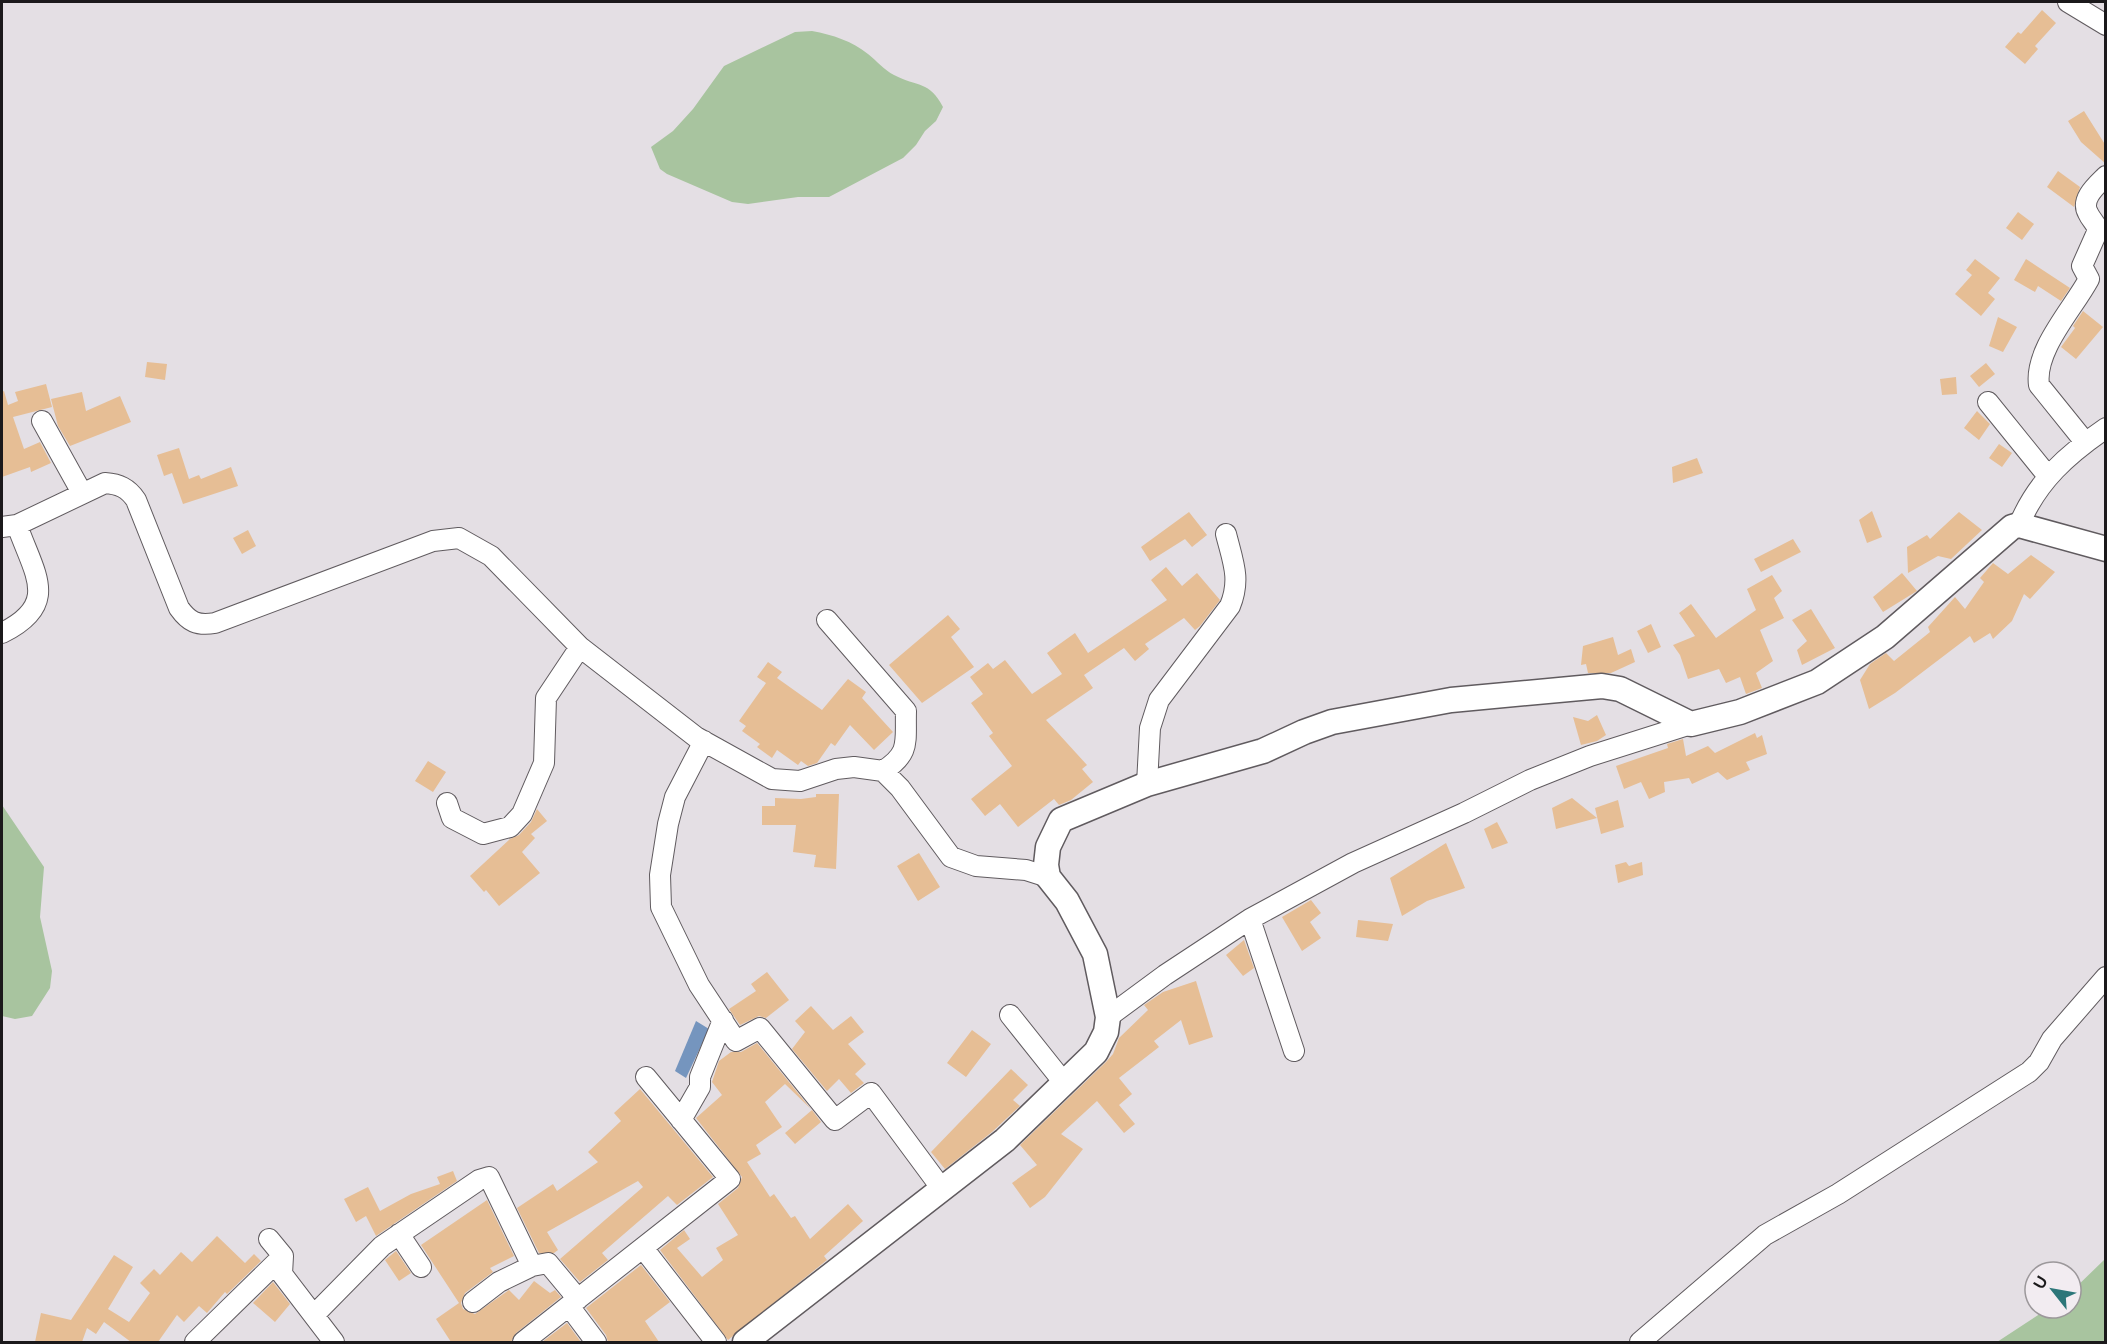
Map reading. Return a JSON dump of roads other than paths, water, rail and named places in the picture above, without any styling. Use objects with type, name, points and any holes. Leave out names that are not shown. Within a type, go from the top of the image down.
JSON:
[{"type":"street","points":[[2068,2],[2106,25]]},
{"type":"street","points":[[2085,442],[2039,386],[2037,375],[2050,343],[2089,279],[2082,266],[2098,230],[2086,212],[2086,207],[2088,196],[2106,176]]},
{"type":"street","points":[[1988,402],[2047,475]]},
{"type":"street","points":[[42,421],[82,493]]},
{"type":"street","points":[[1108,1017],[1166,975],[1250,920],[1353,862],[1464,813],[1530,780],[1590,756],[1691,724],[1740,712],[1817,682],[1885,637],[2004,533],[2019,525],[2028,502],[2047,475],[2085,442],[2106,428]]},
{"type":"street","points":[[2,633],[20,624],[37,606],[39,590],[9,526],[105,483],[117,484],[130,492],[179,608],[187,619],[201,626],[433,541],[459,538],[491,556],[580,647],[704,741],[772,779],[800,782],[836,769],[854,767],[883,771],[900,788],[951,857],[976,866],[1026,870],[1048,877]]},
{"type":"street","points":[[2019,525],[2106,549]]},
{"type":"street","points":[[1147,784],[1150,728],[1160,700],[1230,606],[1234,596],[1238,581],[1226,534]]},
{"type":"street","points":[[827,620],[906,711],[905,749],[899,761],[883,771]]},
{"type":"street","points":[[447,803],[452,818],[483,834],[510,827],[518,820],[544,763],[546,698],[580,647]]},
{"type":"street","points":[[745,1342],[1005,1140],[1096,1052],[1106,1032],[1108,1017],[1095,954],[1067,901],[1048,877],[1046,865],[1048,848],[1060,820],[1147,784],[1263,751],[1305,732],[1332,723],[1451,700],[1602,686],[1620,689],[1691,724]]},
{"type":"street","points":[[704,741],[675,797],[660,875],[661,907],[699,985],[736,1041],[760,1028],[835,1120],[872,1093],[942,1190]]},
{"type":"street","points":[[1250,920],[1294,1052]]},
{"type":"street","points":[[1640,1342],[1765,1235],[1838,1194],[2029,1072],[2039,1062],[2052,1039],[2106,977]]},
{"type":"street","points":[[1010,1015],[1065,1084]]},
{"type":"street","points":[[681,1120],[700,1087],[700,1077],[723,1020]]},
{"type":"street","points":[[523,1342],[730,1179],[646,1077]]},
{"type":"street","points":[[315,1314],[382,1246],[479,1180],[489,1177],[532,1266]]},
{"type":"street","points":[[399,1234],[421,1267]]},
{"type":"street","points":[[269,1239],[283,1256],[282,1274],[315,1314],[334,1342]]},
{"type":"street","points":[[643,1248],[716,1342]]},
{"type":"street","points":[[195,1342],[283,1256]]},
{"type":"street","points":[[473,1302],[499,1282],[532,1266],[548,1263],[574,1302],[596,1342]]},
{"type":"water","points":[[696,1021],[709,1029],[686,1078],[675,1071]]}]
